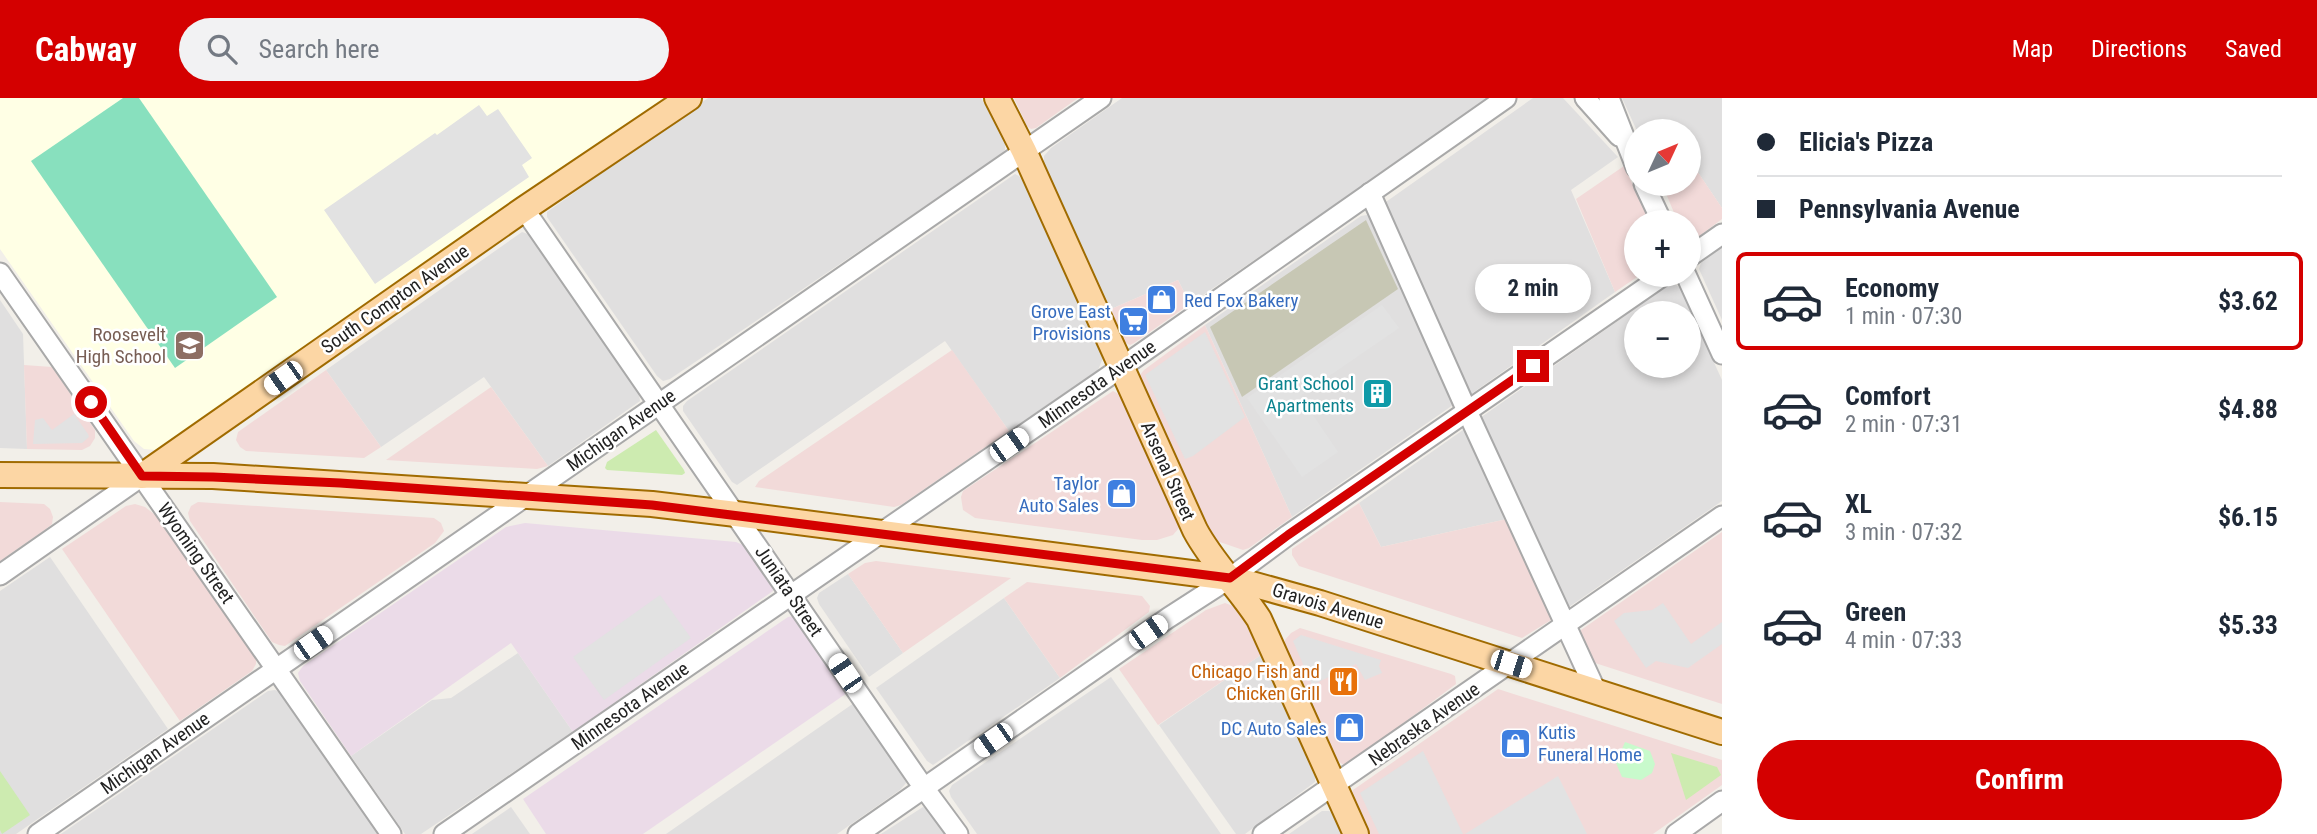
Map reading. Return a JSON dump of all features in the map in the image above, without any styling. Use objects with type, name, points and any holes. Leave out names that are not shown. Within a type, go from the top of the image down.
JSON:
[{"type":"main road","name":"South Compton Avenue","points":[[142,476],[524,209],[689,98]]},
{"type":"main road","name":"Arsenal Street","points":[[997,98],[1024,151],[1195,530],[1202,544],[1230,578],[1263,628],[1356,834]]},
{"type":"main road","name":"Gravois Avenue","points":[[0,475],[226,477],[652,505],[1230,578],[1307,599],[1722,732]]},
{"type":"street","name":"Michigan Avenue","points":[[38,834],[1101,98]]},
{"type":"street","name":"Minnesota Avenue","points":[[444,834],[1122,367],[1506,98]]},
{"type":"street","points":[[1585,98],[1624,143]]},
{"type":"street","points":[[1609,98],[1624,139]]},
{"type":"street","points":[[1370,193],[1596,691]]},
{"type":"street","name":"Juniata Street","points":[[524,209],[958,834]]},
{"type":"street","points":[[1701,249],[1722,234]]},
{"type":"street","name":"Wyoming Street","points":[[0,273],[391,834]]},
{"type":"street","points":[[858,834],[1647,287]]},
{"type":"street","points":[[1691,287],[1722,354]]},
{"type":"street","name":"South Compton Avenue","points":[[0,575],[142,476]]},
{"type":"street","name":"Nebraska Avenue","points":[[1264,834],[1722,516]]},
{"type":"street","points":[[1676,834],[1722,801]]},
{"type":"shaded area","name":"Roosevelt High School","points":[[0,98],[666,98],[166,446],[156,450],[144,449],[134,441],[0,249]]},
{"type":"shaded area","points":[[708,98],[981,98],[1005,142],[1005,150],[670,379],[663,381],[547,217],[547,212]]},
{"type":"shaded area","points":[[1014,98],[1078,98],[1031,129]]},
{"type":"shaded area","points":[[1122,98],[1491,98],[1190,304],[1178,280],[1111,309],[1044,164],[1044,156],[1051,148]]},
{"type":"shaded area","points":[[1533,98],[1563,98],[1618,157],[1571,190],[1615,292],[1467,397],[1383,204]]},
{"type":"shaded area","points":[[1622,98],[1722,98],[1722,208],[1701,177],[1701,119],[1632,119]]},
{"type":"shaded area","points":[[479,105],[487,116],[498,109],[532,158],[522,165],[529,177],[375,284],[324,210]]},
{"type":"shaded area","points":[[1624,166],[1624,196],[1638,196],[1644,210],[1624,210],[1624,286],[1615,292],[1576,199]]},
{"type":"shaded area","points":[[1015,174],[1024,182],[1103,358],[1098,370],[1009,431],[945,341],[737,485],[732,482],[683,411],[687,401]]},
{"type":"shaded area","points":[[1701,177],[1722,208],[1722,219],[1701,235],[1701,210],[1673,210],[1667,196],[1701,196]]},
{"type":"shaded area","points":[[1367,215],[1373,219],[1454,398],[1453,405],[1292,517],[1205,325],[1361,216]]},
{"type":"shaded area","points":[[1366,220],[1398,289],[1242,397],[1210,327]]},
{"type":"shaded area","points":[[522,232],[528,234],[639,394],[640,401],[548,466],[484,377],[381,447],[326,370]]},
{"type":"shaded area","points":[[1722,247],[1722,320],[1701,273],[1701,263]]},
{"type":"shaded area","points":[[1178,280],[1190,304],[1134,343],[1130,345],[1124,342],[1111,309]]},
{"type":"shaded area","points":[[1666,287],[1679,287],[1686,301],[1646,301]]},
{"type":"shaded area","points":[[0,300],[23,334],[27,449],[0,448]]},
{"type":"shaded area","points":[[1382,305],[1399,328],[1300,396],[1338,452],[1302,477],[1247,398]]},
{"type":"shaded area","points":[[1624,317],[1624,378],[1701,378],[1701,334],[1722,380],[1722,501],[1569,607],[1565,607],[1480,418]]},
{"type":"shaded area","points":[[1205,325],[1292,517],[1243,550],[1217,541],[1212,535],[1139,376]]},
{"type":"shaded area","points":[[1205,332],[1245,417],[1193,456],[1185,459],[1145,375]]},
{"type":"shaded area","points":[[952,350],[1009,431],[901,505],[894,507],[755,487],[759,481]]},
{"type":"shaded area","points":[[24,365],[52,367],[95,430],[95,438],[90,446],[82,450],[27,449]]},
{"type":"shaded area","points":[[326,370],[381,447],[364,458],[246,451],[240,447],[236,440],[238,432]]},
{"type":"shaded area","points":[[491,387],[548,466],[537,469],[386,460]]},
{"type":"shaded area","points":[[1113,391],[1120,395],[1178,519],[1179,528],[1173,535],[1157,540],[1142,540],[975,518],[963,510],[963,491]]},
{"type":"shaded area","points":[[74,414],[89,437],[82,443],[33,444],[35,420],[43,418],[52,430]]},
{"type":"shaded area","points":[[1463,430],[1468,431],[1507,519],[1381,547],[1359,503]]},
{"type":"shaded area","points":[[0,502],[44,504],[53,517],[52,524],[46,529],[0,561]]},
{"type":"shaded area","points":[[198,502],[434,518],[441,523],[444,531],[435,543],[285,646],[272,642],[190,521],[188,513],[191,506]]},
{"type":"shaded area","points":[[1359,503],[1381,547],[1507,519],[1553,615],[1551,620],[1522,638],[1299,566],[1292,555],[1292,549]]},
{"type":"shaded area","points":[[135,504],[145,507],[163,521],[256,659],[252,671],[180,721],[62,549],[126,506]]},
{"type":"shaded area","points":[[525,523],[736,542],[750,553],[772,585],[773,591],[573,732],[511,643],[351,756],[300,681],[298,673],[303,666],[506,527]]},
{"type":"shaded area","points":[[1722,532],[1722,704],[1592,662],[1578,633],[1581,630]]},
{"type":"shaded area","points":[[50,557],[168,729],[16,834],[0,834],[0,591]]},
{"type":"shaded area","points":[[876,561],[1011,578],[903,653],[848,574],[865,563]]},
{"type":"shaded area","points":[[848,574],[903,653],[869,677],[817,598],[819,593]]},
{"type":"shaded area","points":[[1027,582],[1142,596],[1150,606],[1149,612],[1060,678],[1004,598]]},
{"type":"shaded area","points":[[660,595],[691,638],[604,700],[573,657]]},
{"type":"shaded area","points":[[1004,598],[1060,678],[933,765],[927,761],[876,688]]},
{"type":"shaded area","points":[[1225,603],[1241,613],[1261,655],[1158,725],[1119,669],[1206,610]]},
{"type":"shaded area","points":[[1663,603],[1691,644],[1722,622],[1722,644],[1688,668],[1656,661],[1646,668],[1614,621],[1624,613],[1652,610]]},
{"type":"shaded area","points":[[794,616],[847,693],[643,834],[546,834],[523,799],[788,617]]},
{"type":"shaded area","points":[[1300,628],[1451,674],[1455,676],[1456,684],[1347,765],[1342,764],[1337,760],[1284,646],[1291,633]]},
{"type":"shaded area","points":[[1301,635],[1381,660],[1379,666],[1382,673],[1365,680],[1356,664],[1312,685],[1293,641]]},
{"type":"shaded area","points":[[518,653],[573,732],[421,834],[405,834],[351,756],[432,700],[451,698]]},
{"type":"shaded area","points":[[1261,655],[1315,782],[1245,834],[1236,834],[1159,725]]},
{"type":"shaded area","points":[[1111,677],[1221,834],[977,834],[951,797],[949,791],[952,785]]},
{"type":"shaded area","points":[[1498,689],[1722,760],[1722,785],[1653,834],[1370,834],[1353,790]]},
{"type":"shaded area","points":[[268,691],[280,692],[378,834],[61,834]]},
{"type":"shaded area","points":[[854,703],[906,776],[906,783],[837,834],[666,834]]},
{"type":"shaded area","points":[[1423,751],[1463,834],[1379,834],[1360,793]]},
{"type":"shaded area","points":[[1558,776],[1587,834],[1465,834]]},
{"type":"shaded area","points":[[511,807],[530,834],[472,834]]},
{"type":"shaded area","points":[[923,807],[929,810],[946,834],[881,834]]},
{"type":"shaded area","points":[[1322,811],[1329,811],[1336,816],[1343,834],[1289,834]]},
{"type":"green space","points":[[123,98],[139,98],[277,297],[175,368],[31,161]]},
{"type":"green space","points":[[656,430],[685,473],[682,475],[605,468],[607,462]]},
{"type":"green space","points":[[1625,742],[1650,751],[1655,764],[1652,773],[1641,780],[1622,777],[1616,763]]},
{"type":"green space","points":[[1671,753],[1717,767],[1721,775],[1686,800]]},
{"type":"green space","points":[[0,771],[30,815],[2,834],[0,830]]},
{"type":"place","name":"Red Fox Bakery","points":[[1161,300]]},
{"type":"place","name":"Grove East Provisions","points":[[1134,322]]},
{"type":"place","name":"Roosevelt High School","points":[[189,345]]},
{"type":"place","name":"Grant School Apartments","points":[[1377,394]]},
{"type":"place","name":"Taylor Auto Sales","points":[[1122,494]]},
{"type":"place","name":"Chicago Fish and Chicken Grill","points":[[1343,682]]},
{"type":"place","name":"DC Auto Sales","points":[[1350,728]]},
{"type":"place","name":"Kutis Funeral Home","points":[[1515,743]]},
{"type":"route","points":[[91,402],[142,476],[340,483],[652,505],[1230,578],[1533,366]]}]
